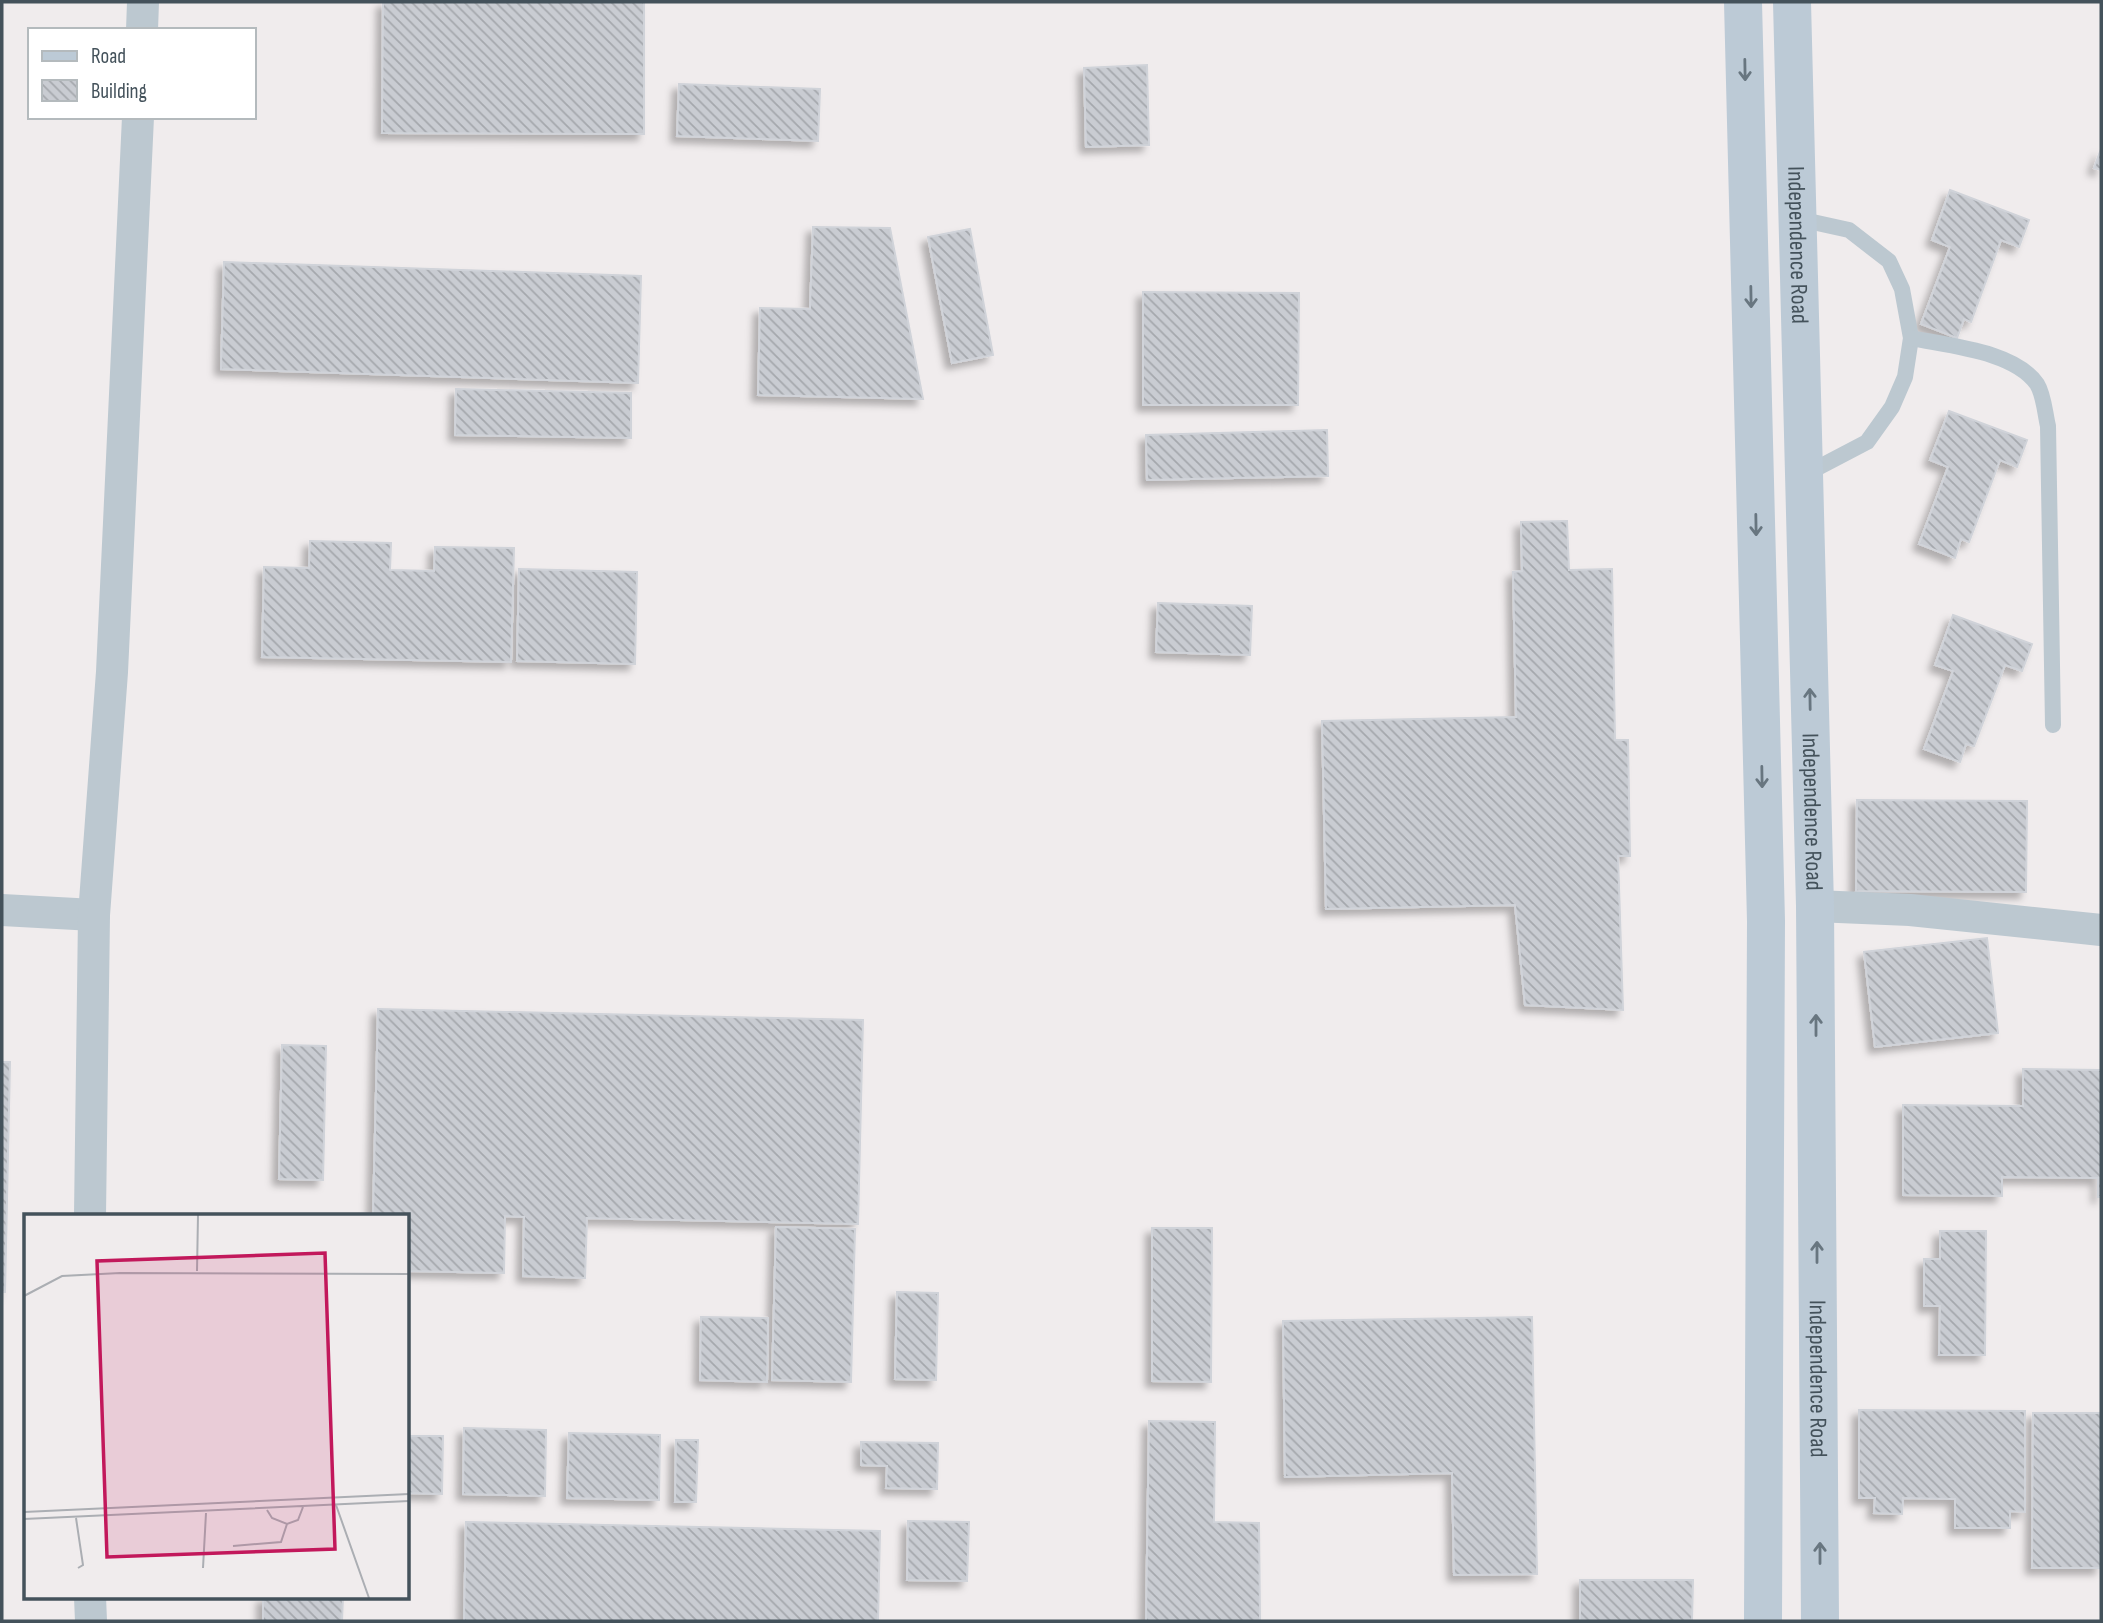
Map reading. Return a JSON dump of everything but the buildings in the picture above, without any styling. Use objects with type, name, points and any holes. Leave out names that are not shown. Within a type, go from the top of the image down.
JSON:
[{"type":"main road","name":"Independence Road","points":[[1743,2],[1766,921],[1763,1621]]},
{"type":"main road","name":"Independence Road","points":[[1792,2],[1815,906],[1820,1621]]},
{"type":"street","points":[[142,28],[143,2]]},
{"type":"street","points":[[90,1214],[94,915],[112,672],[138,119]]},
{"type":"street","points":[[1815,906],[1910,910],[2101,930]]},
{"type":"street","points":[[2,910],[94,915]]},
{"type":"street","points":[[90,1598],[91,1621]]},
{"type":"lane","points":[[1796,219],[1849,230],[1889,261],[1902,289],[1911,338],[1905,377],[1892,407],[1867,442],[1804,475]]},
{"type":"lane","points":[[1911,338],[1993,356],[2021,367],[2038,386],[2048,426],[2053,725]]}]
